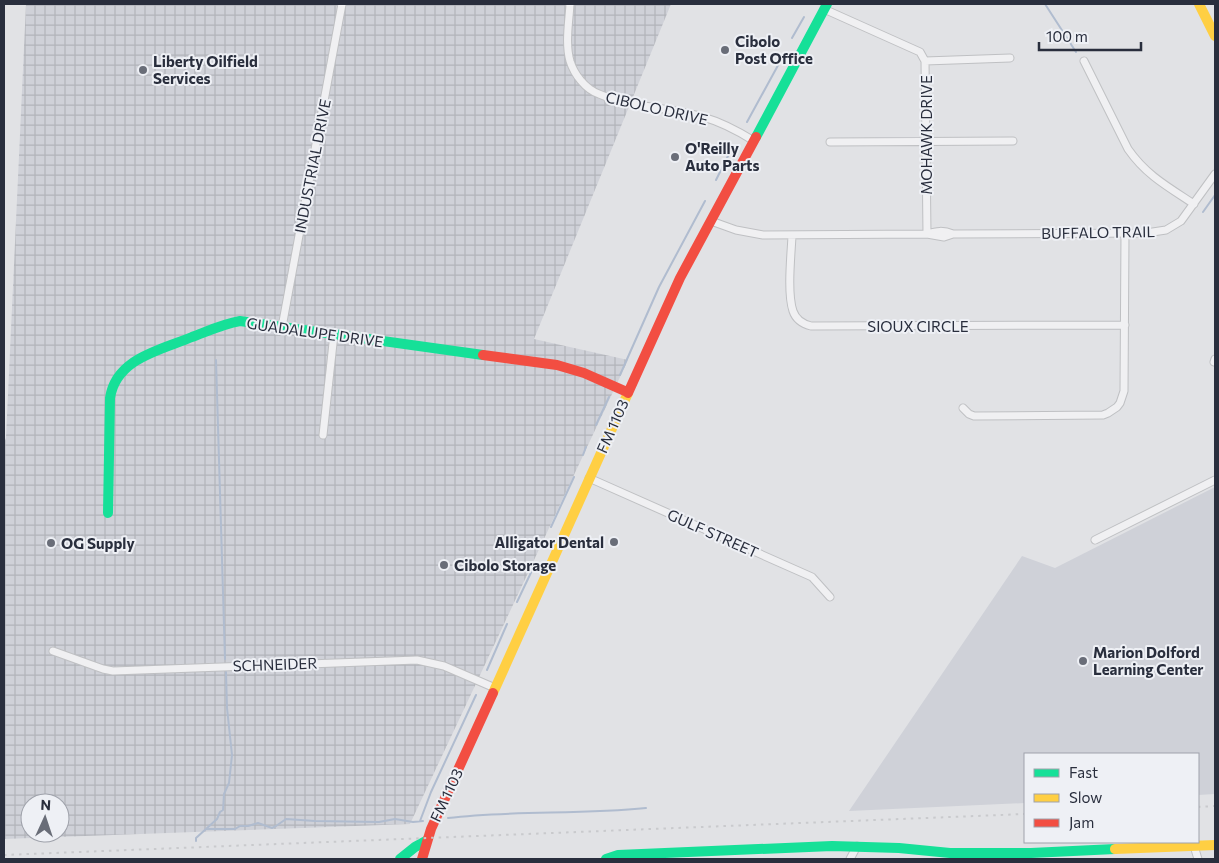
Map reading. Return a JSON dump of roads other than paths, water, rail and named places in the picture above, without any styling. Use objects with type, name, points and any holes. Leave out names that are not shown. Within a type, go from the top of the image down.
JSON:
[{"type":"street","name":"INDUSTRIAL DRIVE","points":[[282,327],[342,4]]},
{"type":"street","name":"CIBOLO DRIVE","points":[[570,4],[568,47],[570,61],[576,75],[586,86],[597,94],[619,100],[703,117],[730,128],[754,141]]},
{"type":"street","points":[[1199,4],[1215,36]]},
{"type":"street","name":"FM 1103","points":[[422,859],[426,841],[680,278],[826,6]]},
{"type":"street","name":"MOHAWK DRIVE","points":[[826,6],[920,52],[926,61],[927,234]]},
{"type":"street","points":[[926,61],[1010,58]]},
{"type":"street","points":[[1084,61],[1128,149],[1137,162],[1152,177],[1194,204]]},
{"type":"street","points":[[830,142],[1013,141]]},
{"type":"street","name":"BUFFALO TRAIL","points":[[711,221],[752,234],[792,236],[927,234],[944,237],[953,234],[1124,234],[1154,232],[1172,228],[1182,221],[1215,174]]},
{"type":"street","points":[[963,408],[974,416],[1103,414],[1108,413],[1120,403],[1124,391],[1124,234]]},
{"type":"street","name":"SIOUX CIRCLE","points":[[792,236],[791,296],[794,312],[798,319],[811,326],[1125,325]]},
{"type":"street","name":"GUADALUPE DRIVE","points":[[108,513],[110,398],[113,383],[122,372],[161,348],[214,327],[240,321],[557,365],[584,372],[627,392]]},
{"type":"street","points":[[323,434],[334,334]]},
{"type":"street","name":"GULF STREET","points":[[589,478],[812,577],[830,597]]},
{"type":"street","points":[[1095,540],[1215,480]]},
{"type":"street","name":"SCHNEIDER","points":[[53,651],[113,671],[417,660],[444,666],[495,688]]},
{"type":"street","points":[[400,859],[426,841]]},
{"type":"street","points":[[606,859],[618,855],[857,846],[938,855],[1031,854],[1064,856],[1215,845]]},
{"type":"street","points":[[850,859],[857,846]]},
{"type":"street","points":[[1194,846],[1198,859]]},
{"type":"waterway","points":[[1045,4],[1076,52]]},
{"type":"waterway","points":[[792,38],[804,17]]},
{"type":"waterway","points":[[747,122],[782,58]]},
{"type":"waterway","points":[[716,180],[733,146]]},
{"type":"waterway","points":[[1203,212],[1215,195]]},
{"type":"waterway","points":[[620,375],[659,287],[705,201]]},
{"type":"waterway","points":[[216,360],[225,659]]},
{"type":"waterway","points":[[596,425],[609,397]]},
{"type":"waterway","points":[[583,455],[586,447]]},
{"type":"waterway","points":[[551,527],[574,477]]},
{"type":"waterway","points":[[517,602],[536,562]]},
{"type":"waterway","points":[[487,670],[507,624]]},
{"type":"waterway","points":[[196,841],[196,838],[217,819],[223,810],[224,794],[229,783],[232,755],[227,708],[226,672]]},
{"type":"waterway","points":[[420,821],[431,792],[476,695]]},
{"type":"waterway","points":[[448,818],[497,814],[646,808]]},
{"type":"waterway","points":[[207,829],[235,829],[240,826],[258,823],[272,828],[286,819],[379,822],[395,819],[413,822],[423,821]]},
{"type":"railway","points":[[1199,807],[1215,806]]},
{"type":"railway","points":[[4,855],[1024,814]]},
{"type":"place","name":"Cibolo Post Office","points":[[725,50]]},
{"type":"place","name":"Liberty Oilfield Services","points":[[143,70]]},
{"type":"place","name":"O'Reilly Auto Parts","points":[[675,157]]},
{"type":"place","name":"Alligator Dental","points":[[614,542]]},
{"type":"place","name":"OG Supply","points":[[51,543]]},
{"type":"place","name":"Cibolo Storage","points":[[444,565]]},
{"type":"place","name":"Marion Dolford Learning Center","points":[[1083,661]]}]
